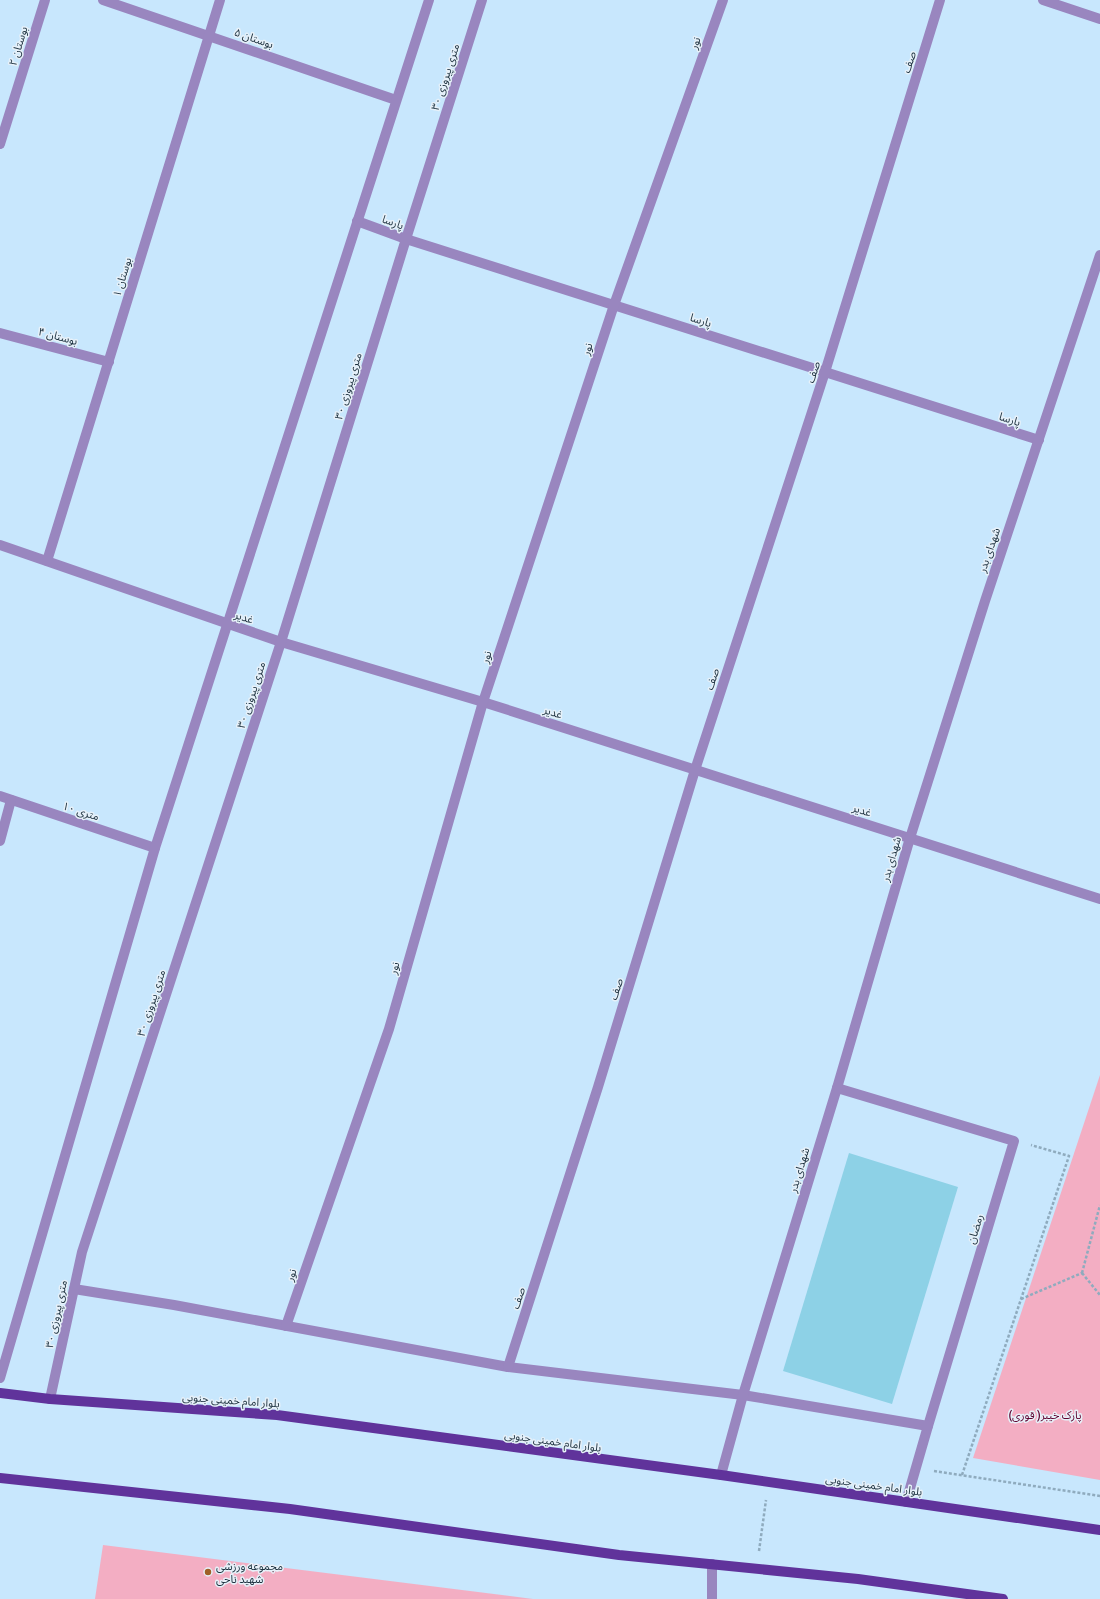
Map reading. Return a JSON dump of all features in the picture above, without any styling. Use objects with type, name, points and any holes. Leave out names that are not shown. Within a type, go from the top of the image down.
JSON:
[{"type":"main road","name":"بلوار امام خمینی جنوبی","points":[[0,1393],[50,1399],[277,1415],[721,1475],[1100,1530]]},
{"type":"main road","points":[[0,1478],[290,1509],[619,1555],[858,1579],[1004,1599]]},
{"type":"street","name":"بوستان ۲","points":[[0,144],[45,0]]},
{"type":"street","name":"بوستان ۵","points":[[103,0],[396,100]]},
{"type":"street","name":"بوستان ۱","points":[[47,561],[220,0]]},
{"type":"street","points":[[0,1378],[155,848],[429,0]]},
{"type":"street","name":"۳۰ متری پیروزی","points":[[50,1399],[82,1252],[281,642],[482,0]]},
{"type":"street","name":"نور","points":[[286,1326],[388,1029],[484,702],[614,305],[723,0]]},
{"type":"street","name":"صف","points":[[508,1367],[598,1087],[695,770],[825,372],[940,0]]},
{"type":"street","points":[[1043,0],[1100,19]]},
{"type":"street","name":"پارسا","points":[[357,221],[406,239],[1039,440]]},
{"type":"street","name":"شهدای بدر","points":[[721,1475],[743,1395],[837,1088],[910,838],[982,608],[1100,254]]},
{"type":"street","name":"بوستان ۴","points":[[0,333],[109,362]]},
{"type":"street","name":"غدیر","points":[[0,545],[281,642],[484,702],[1100,899]]},
{"type":"street","name":"۱۰ متری","points":[[0,796],[155,848]]},
{"type":"street","points":[[0,841],[11,800]]},
{"type":"street","points":[[837,1088],[1014,1141]]},
{"type":"street","name":"رمضان","points":[[906,1502],[1014,1141]]},
{"type":"street","points":[[74,1289],[508,1367],[743,1395],[928,1426]]},
{"type":"street","points":[[712,1564],[712,1599]]},
{"type":"path","points":[[962,1475],[1069,1156],[1014,1141]]},
{"type":"path","points":[[1082,1273],[1100,1205]]},
{"type":"path","points":[[1021,1299],[1082,1273]]},
{"type":"path","points":[[1082,1273],[1100,1294]]},
{"type":"path","points":[[931,1470],[1100,1496]]},
{"type":"path","points":[[756,1569],[768,1482]]},
{"type":"green space","name":"پارک خیبر( قوری)","points":[[1100,1075],[1100,1480],[973,1458]]},
{"type":"green space","name":"مجموعه ورزشی شهید ناحی","points":[[103,1545],[533,1599],[95,1599]]},
{"type":"building","points":[[849,1153],[958,1187],[892,1404],[783,1371]]},
{"type":"place","name":"مجموعه ورزشی شهید ناحی","points":[[208,1572]]}]
